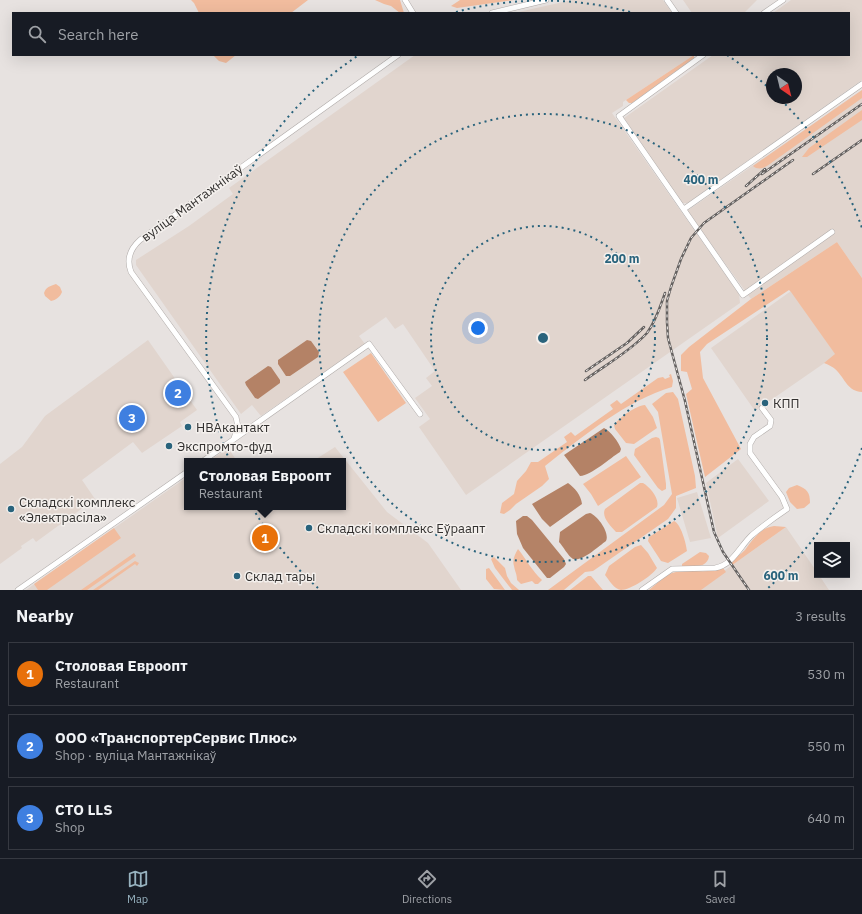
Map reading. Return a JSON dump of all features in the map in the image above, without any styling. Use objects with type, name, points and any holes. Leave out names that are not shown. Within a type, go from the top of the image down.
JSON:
[{"type":"street","points":[[405,0],[412,12]]},
{"type":"street","points":[[496,12],[546,0]]},
{"type":"street","points":[[667,0],[675,12]]},
{"type":"street","points":[[765,12],[782,0]]},
{"type":"street","name":"вуліца Мантажнікаў","points":[[237,420],[131,272],[129,262],[132,249],[140,240],[397,56]]},
{"type":"street","points":[[702,56],[619,116],[743,295],[832,232]]},
{"type":"street","points":[[684,209],[862,84]]},
{"type":"street","points":[[207,458],[250,426],[368,344],[420,414]]},
{"type":"street","points":[[642,590],[672,569],[715,568],[729,562],[752,535],[787,509],[782,497],[750,453],[750,444],[754,437],[770,426],[771,420],[762,408]]},
{"type":"street","points":[[237,420],[244,425],[250,426]]},
{"type":"street","points":[[234,438],[238,429],[237,420]]},
{"type":"street","points":[[18,590],[184,474]]},
{"type":"shaded area","points":[[191,0],[308,0],[292,12],[198,12]]},
{"type":"shaded area","points":[[375,0],[400,0],[404,12],[399,12],[391,6]]},
{"type":"shaded area","points":[[460,0],[514,0],[457,8],[451,6]]},
{"type":"shaded area","points":[[572,0],[663,0],[671,12],[518,12]]},
{"type":"shaded area","points":[[683,0],[757,0],[745,12],[691,12]]},
{"type":"shaded area","points":[[791,0],[862,0],[862,80],[688,203],[682,203],[624,118],[712,56],[850,56],[850,12],[774,12]]},
{"type":"shaded area","points":[[214,56],[235,56],[226,63],[219,61]]},
{"type":"shaded area","points":[[414,56],[692,56],[623,102],[623,106],[612,113],[739,294],[740,303],[466,495],[419,427],[430,419],[415,398],[432,386],[426,378],[435,371],[403,324],[395,329],[386,317],[359,336],[365,344],[261,416],[252,405],[241,414],[136,265],[136,260],[189,226],[233,194],[229,188]]},
{"type":"shaded area","points":[[694,56],[694,58],[632,103],[629,103],[626,100]]},
{"type":"shaded area","points":[[862,90],[862,278],[837,242],[751,299],[687,211]]},
{"type":"shaded area","points":[[862,90],[862,98],[769,165],[764,168],[756,168],[753,166]]},
{"type":"shaded area","points":[[862,110],[862,120],[807,157],[802,157],[809,148]]},
{"type":"shaded area","points":[[837,242],[862,278],[862,392],[850,388],[836,370],[824,363],[835,354],[789,290],[707,344],[700,352],[703,378],[741,449],[705,477],[686,394],[692,389],[687,372],[681,371],[681,355],[689,347],[751,299]]},
{"type":"shaded area","points":[[56,284],[60,287],[62,292],[58,298],[51,301],[45,296],[44,293],[47,288]]},
{"type":"shaded area","points":[[791,291],[836,355],[755,411],[711,348]]},
{"type":"shaded area","points":[[148,340],[197,410],[180,422],[182,426],[142,453],[133,442],[82,480],[95,499],[36,542],[33,538],[21,546],[22,548],[0,564],[0,464],[22,447],[45,416]]},
{"type":"shaded area","points":[[307,340],[311,341],[319,352],[318,357],[290,376],[286,376],[278,364],[278,360]]},
{"type":"shaded area","points":[[371,353],[406,403],[378,422],[343,372]]},
{"type":"shaded area","points":[[268,366],[271,367],[280,380],[280,383],[258,399],[255,398],[245,382]]},
{"type":"shaded area","points":[[671,374],[673,381],[672,387],[638,401],[606,420],[545,466],[549,479],[542,486],[504,514],[500,513],[502,503],[514,494],[517,481],[526,471],[531,462],[538,462],[567,442],[564,437],[571,432],[575,436],[613,409],[610,405],[617,400],[621,404],[658,378],[663,377],[665,379],[670,377],[669,375]]},
{"type":"shaded area","points":[[673,392],[678,399],[695,476],[696,488],[676,496],[676,508],[668,519],[593,571],[585,572],[564,590],[548,590],[664,505],[672,494],[658,412],[652,404],[666,393]]},
{"type":"shaded area","points":[[645,405],[653,417],[657,428],[634,444],[626,443],[615,429],[614,425],[628,412]]},
{"type":"shaded area","points":[[604,428],[620,446],[620,452],[590,473],[580,476],[564,455]]},
{"type":"shaded area","points":[[656,437],[660,440],[666,484],[666,489],[662,491],[658,488],[634,455],[635,449]]},
{"type":"shaded area","points":[[335,447],[344,458],[318,458]]},
{"type":"shaded area","points":[[228,448],[235,458],[213,458]]},
{"type":"shaded area","points":[[626,456],[641,477],[598,506],[583,484]]},
{"type":"shaded area","points":[[738,459],[769,501],[718,538],[706,483]]},
{"type":"shaded area","points":[[346,461],[387,512],[428,543],[461,590],[26,590],[184,479],[184,510],[346,510]]},
{"type":"shaded area","points":[[568,483],[577,492],[582,504],[550,527],[542,519],[532,504]]},
{"type":"shaded area","points":[[640,483],[646,485],[654,494],[658,504],[657,507],[622,532],[616,532],[605,518],[605,509]]},
{"type":"shaded area","points":[[797,485],[806,490],[809,494],[810,503],[804,508],[797,509],[790,502],[786,492],[789,488]]},
{"type":"shaded area","points":[[697,492],[711,538],[690,542],[677,498]]},
{"type":"shaded area","points":[[590,513],[605,529],[607,538],[606,541],[586,556],[573,559],[559,542],[560,532],[586,514]]},
{"type":"shaded area","points":[[523,516],[527,516],[532,520],[564,559],[566,564],[564,567],[550,578],[547,578],[523,548],[517,534],[516,521]]},
{"type":"shaded area","points":[[674,521],[681,530],[687,551],[668,563],[661,561],[648,541],[649,537]]},
{"type":"shaded area","points":[[774,526],[786,527],[731,566],[730,563],[745,550],[757,535],[765,529]]},
{"type":"shaded area","points":[[786,527],[814,568],[814,578],[821,578],[829,590],[697,590]]},
{"type":"shaded area","points":[[114,528],[121,538],[47,590],[38,590],[34,584]]},
{"type":"shaded area","points":[[641,545],[657,568],[651,575],[635,585],[621,590],[616,588],[605,575],[609,566],[635,547]]},
{"type":"shaded area","points":[[518,549],[542,580],[538,584],[535,584],[532,581],[521,584],[517,580],[513,562]]},
{"type":"shaded area","points":[[700,552],[706,553],[709,556],[706,563],[694,567],[682,566],[682,564]]},
{"type":"shaded area","points":[[134,553],[136,556],[87,590],[81,590]]},
{"type":"shaded area","points":[[494,557],[505,568],[511,583],[519,590],[512,590],[495,568],[491,559]]},
{"type":"shaded area","points":[[135,561],[139,563],[137,566],[135,564],[98,590],[93,590]]},
{"type":"shaded area","points":[[489,568],[505,590],[494,589],[486,579],[486,569]]},
{"type":"shaded area","points":[[723,568],[726,572],[701,590],[649,590],[672,573],[682,571],[712,571]]},
{"type":"shaded area","points":[[588,576],[591,576],[603,590],[570,590]]},
{"type":"railway","points":[[762,174],[862,104]]},
{"type":"railway","points":[[813,174],[862,140]]},
{"type":"railway","points":[[749,590],[723,552],[714,532],[685,401],[668,338],[667,301],[681,259],[691,238],[704,223],[793,160]]},
{"type":"railway","points":[[746,186],[765,169]]},
{"type":"railway","points":[[585,380],[626,352],[647,333],[655,319],[665,293]]},
{"type":"railway","points":[[586,371],[627,343],[644,327]]},
{"type":"place","name":"ООО «ТранспортерСервис Плюс»","points":[[178,393]]},
{"type":"place","name":"КПП","points":[[765,403]]},
{"type":"place","name":"СТО LLS","points":[[132,418]]},
{"type":"place","name":"НВАкантакт","points":[[188,427]]},
{"type":"place","name":"Экспромто-фуд","points":[[169,446]]},
{"type":"place","name":"Складскі комплекс «Электрасіла»","points":[[11,509]]},
{"type":"place","name":"Складскі комплекс Еўраапт","points":[[309,528]]},
{"type":"place","name":"Столовая Евроопт","points":[[265,538]]},
{"type":"place","name":"Склад тары","points":[[237,576]]}]
